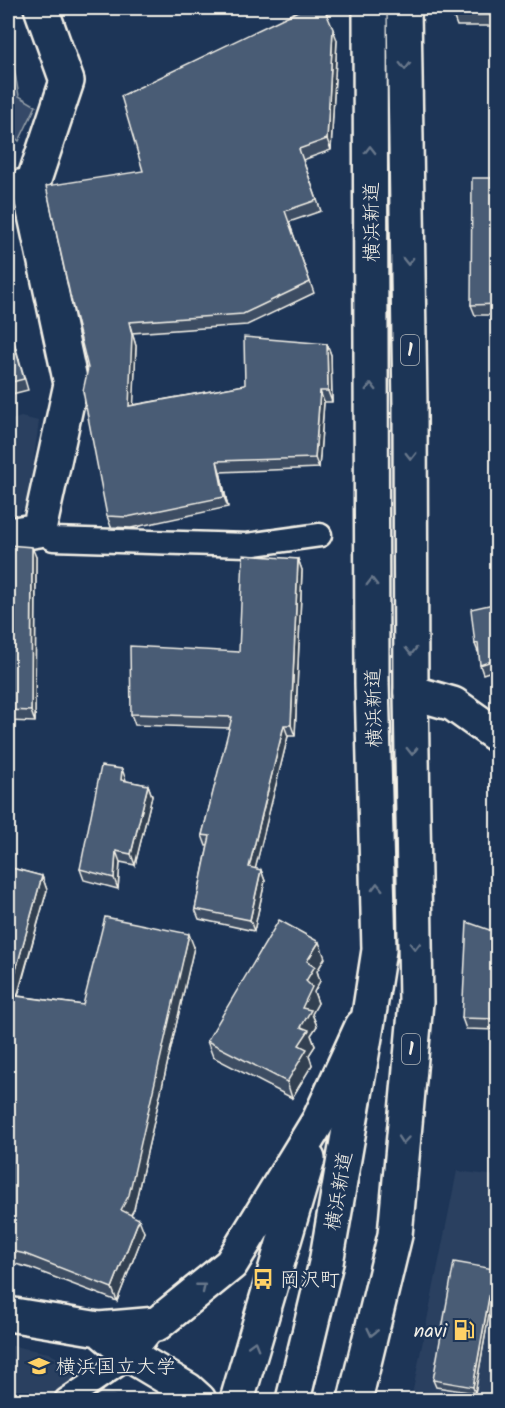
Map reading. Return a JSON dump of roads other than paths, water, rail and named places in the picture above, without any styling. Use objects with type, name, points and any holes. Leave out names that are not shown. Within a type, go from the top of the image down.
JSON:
[{"type":"main road","points":[[23,533],[71,384],[30,192],[21,181],[67,81],[41,8]]},
{"type":"main road","name":"横浜新道","points":[[293,1401],[326,1263],[379,950],[372,683],[370,8]]},
{"type":"main road","name":"横浜新道","points":[[355,1401],[395,1235],[416,1002],[404,8]]},
{"type":"main road","points":[[411,692],[453,704],[498,736]]},
{"type":"main road","points":[[8,1314],[99,1329],[157,1324],[231,1264],[319,1120],[370,1008]]},
{"type":"main road","points":[[237,1401],[319,1120]]},
{"type":"main road","points":[[99,1329],[130,1356],[188,1390],[200,1401]]},
{"type":"lane","points":[[23,533],[53,539],[247,545],[320,535]]},
{"type":"lane","points":[[66,1401],[130,1356],[157,1324]]},
{"type":"place","name":"岡沢町","points":[[263,1279]]},
{"type":"place","name":"navi","points":[[464,1330]]},
{"type":"place","name":"横浜国立大学","points":[[39,1366]]}]
